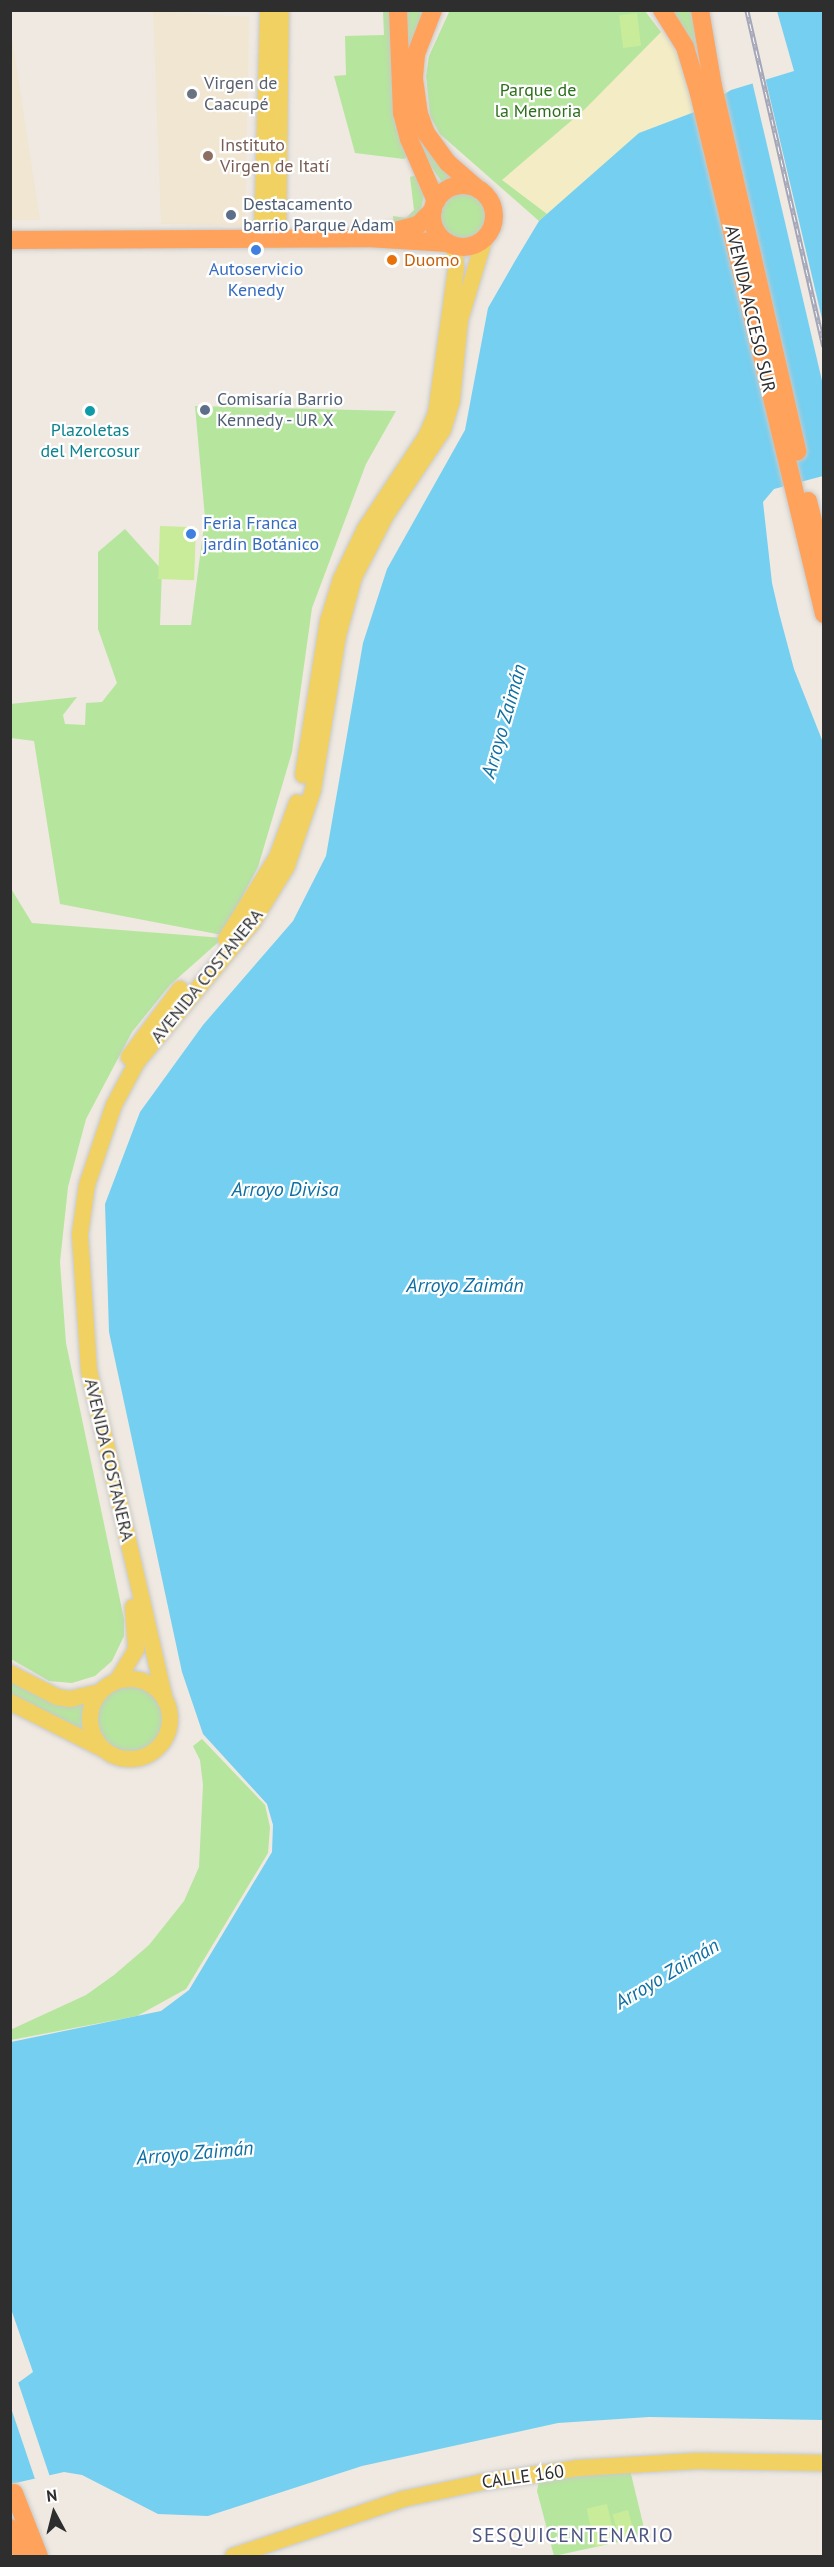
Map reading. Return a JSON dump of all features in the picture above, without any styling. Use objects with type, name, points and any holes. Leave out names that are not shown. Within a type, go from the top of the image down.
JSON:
[{"type":"highway","points":[[398,10],[402,113],[409,139],[434,205],[435,229],[451,244]]},
{"type":"highway","points":[[10,240],[368,238],[467,246],[485,237],[494,212],[478,189],[448,163],[426,133],[419,114],[414,79],[416,54],[434,10]]},
{"type":"highway","name":"AVENIDA ACCESO SUR","points":[[662,10],[685,47],[705,88]]},
{"type":"highway","name":"AVENIDA ACCESO SUR","points":[[700,10],[705,88],[800,492],[824,614]]},
{"type":"highway","points":[[368,238],[418,225],[450,188],[478,189]]},
{"type":"highway","name":"AVENIDA ACCESO SUR","points":[[800,492],[824,564]]},
{"type":"highway","points":[[12,2489],[23,2556]]},
{"type":"highway","points":[[19,2529],[39,2556]]},
{"type":"highway","points":[[19,2529],[53,2556]]},
{"type":"main road","points":[[268,10],[270,240]]},
{"type":"main road","points":[[270,240],[281,10]]},
{"type":"main road","name":"AVENIDA COSTANERA","points":[[165,1700],[89,1371],[80,1234],[87,1185],[114,1105],[138,1062],[252,923],[287,866],[313,789],[338,636],[354,577],[386,515],[432,451],[446,422],[460,320],[485,237]]},
{"type":"main road","name":"AVENIDA COSTANERA","points":[[117,1682],[136,1648],[138,1631],[80,1373],[68,1232],[78,1185],[96,1122],[117,1078],[155,1020],[225,940],[253,900],[292,821],[302,786],[328,621],[341,579],[365,529],[426,437],[436,413],[456,268],[451,244]]},
{"type":"main road","points":[[10,1673],[57,1697],[70,1699],[100,1692],[117,1682],[144,1682],[165,1700],[170,1727],[154,1752],[125,1759],[10,1702]]},
{"type":"main road","points":[[100,1692],[92,1708],[90,1727],[102,1749]]},
{"type":"main road","name":"CALLE 160","points":[[233,2556],[404,2499],[483,2482],[578,2468],[687,2462],[824,2463]]},
{"type":"shaded area","points":[[153,11],[249,17],[245,226],[161,224]]},
{"type":"shaded area","points":[[11,32],[40,220],[11,220]]},
{"type":"green space","name":"Parque de la Memoria","points":[[450,10],[645,11],[684,62],[639,133],[539,221],[440,134],[430,116],[426,76],[429,56]]},
{"type":"green space","points":[[383,11],[395,11],[410,154],[404,159],[355,153],[334,76],[346,75],[345,36],[384,35]]},
{"type":"green space","points":[[404,11],[425,11],[413,38],[410,100],[427,147],[461,180],[446,188],[424,156],[410,122]]},
{"type":"green space","points":[[667,11],[693,11],[701,69]]},
{"type":"green space","points":[[637,13],[641,46],[623,48],[619,15]]},
{"type":"green space","points":[[416,175],[424,195],[421,210],[415,217],[394,225],[393,216],[406,218],[414,210],[410,177]]},
{"type":"green space","points":[[462,192],[479,199],[486,216],[479,233],[462,240],[445,233],[438,216],[445,199]]},
{"type":"green space","points":[[195,406],[396,411],[366,464],[312,608],[292,752],[258,867],[222,935],[60,904],[34,741],[11,738],[10,704],[77,697],[63,715],[65,724],[85,725],[86,703],[102,702],[117,683],[98,629],[98,552],[125,529],[162,570],[160,625],[191,625],[205,518]]},
{"type":"green space","points":[[160,526],[196,527],[194,580],[158,579]]},
{"type":"green space","points":[[10,887],[32,923],[223,938],[170,985],[132,1032],[86,1119],[68,1187],[60,1262],[66,1343],[124,1619],[124,1636],[112,1661],[95,1676],[72,1683],[49,1681],[11,1659]]},
{"type":"green space","points":[[11,1680],[86,1702],[88,1739],[11,1694]]},
{"type":"green space","points":[[138,1685],[151,1691],[160,1700],[164,1706],[166,1720],[164,1734],[156,1745],[145,1753],[124,1755],[106,1745],[98,1734],[96,1713],[106,1695],[117,1687]]},
{"type":"green space","points":[[202,1739],[265,1805],[270,1827],[268,1853],[186,1989],[137,2016],[11,2040],[10,2030],[86,1995],[114,1975],[149,1945],[184,1901],[199,1867],[203,1785],[200,1760],[193,1746]]},
{"type":"green space","points":[[630,2470],[646,2536],[554,2556],[537,2491],[539,2481]]},
{"type":"green space","points":[[607,2504],[616,2542],[595,2547],[587,2509]]},
{"type":"green space","points":[[628,2510],[635,2536],[620,2540],[613,2514]]},
{"type":"sand","points":[[662,31],[684,62],[697,111],[639,133],[547,214],[502,180],[585,109]]},
{"type":"water","name":"Arroyo Zaimán","points":[[777,11],[823,11],[823,476],[774,489],[763,502],[772,583],[779,613],[794,669],[824,745],[823,2420],[649,2417],[558,2423],[362,2466],[208,2516],[158,2514],[82,2475],[64,2472],[11,2484],[11,2388],[33,2372],[11,2309],[11,2042],[161,2011],[189,1990],[272,1852],[273,1825],[267,1804],[203,1734],[182,1672],[109,1332],[105,1204],[140,1112],[203,1025],[293,921],[326,856],[363,643],[387,569],[465,430],[488,308],[539,221],[639,133],[697,111],[731,90],[794,71]]},
{"type":"pier","points":[[765,77],[823,323],[823,385],[752,81]]},
{"type":"pier","points":[[18,2382],[50,2477],[35,2479],[11,2408],[10,2385]]},
{"type":"railway","points":[[747,10],[824,346]]},
{"type":"place","name":"Virgen de Caacupé","points":[[192,94]]},
{"type":"place","name":"Instituto Virgen de Itatí","points":[[208,156]]},
{"type":"place","name":"Destacamento barrio Parque Adam","points":[[231,215]]},
{"type":"place","name":"Autoservicio Kenedy","points":[[256,250]]},
{"type":"place","name":"Duomo","points":[[392,260]]},
{"type":"place","name":"Comisaría Barrio Kennedy - UR X","points":[[205,410]]},
{"type":"place","name":"Plazoletas del Mercosur","points":[[90,411]]},
{"type":"place","name":"Feria Franca jardín Botánico","points":[[191,534]]},
{"type":"district","name":"SESQUICENTENARIO","points":[[573,2535]]},
{"type":"water label","name":"Arroyo Divisa","points":[[285,1189]]}]
